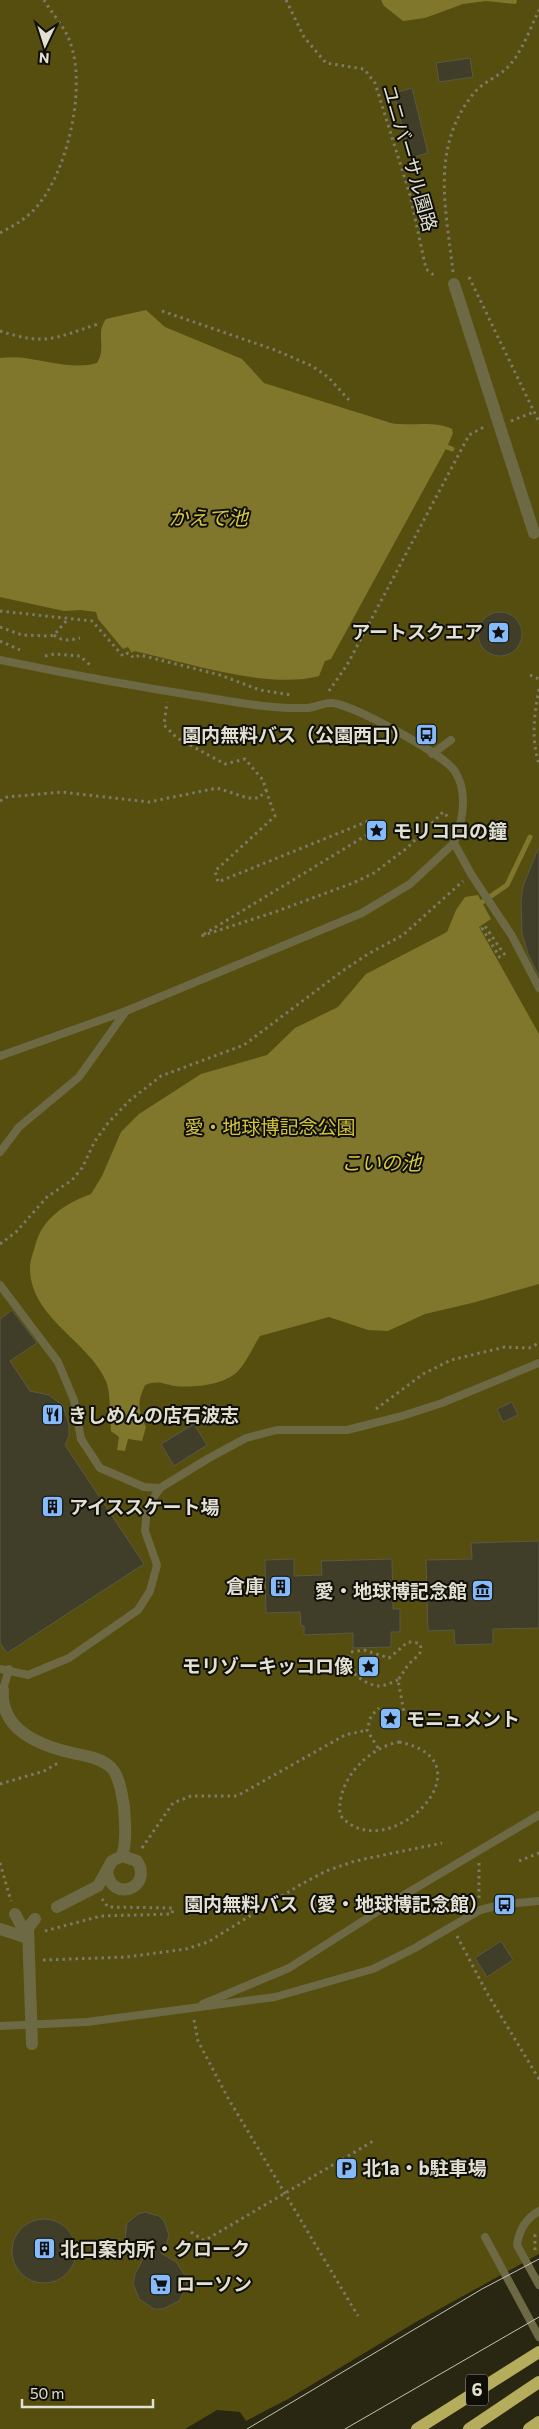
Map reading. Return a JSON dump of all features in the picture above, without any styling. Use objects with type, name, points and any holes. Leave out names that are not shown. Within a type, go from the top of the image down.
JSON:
[{"type":"main road","name":"6","points":[[417,2429],[539,2352]]},
{"type":"main road","name":"6","points":[[469,2429],[539,2382]]},
{"type":"main road","points":[[529,2429],[539,2422]]},
{"type":"street","points":[[454,284],[495,424],[534,533]]},
{"type":"street","points":[[3,1690],[2,1700],[8,1718],[21,1733],[43,1745],[90,1757],[110,1765],[118,1781],[125,1821],[124,1849],[134,1852]]},
{"type":"street","points":[[57,1907],[94,1888],[112,1861],[134,1852]]},
{"type":"street","points":[[107,1871],[110,1882],[118,1889],[124,1890],[135,1887],[141,1877],[141,1871],[134,1852]]},
{"type":"street","points":[[15,1914],[28,1938]]},
{"type":"street","points":[[32,2044],[28,1928],[35,1919]]},
{"type":"street","points":[[0,1929],[28,1938]]},
{"type":"lane","points":[[0,660],[103,681],[261,706],[309,708],[331,702],[372,717],[432,754],[454,770],[464,796],[461,824],[454,843],[410,884],[362,913],[126,1011],[0,1056]]},
{"type":"lane","points":[[432,754],[451,740]]},
{"type":"lane","points":[[454,843],[471,874],[479,882],[493,908],[512,936],[539,988]]},
{"type":"lane","points":[[0,1152],[19,1127],[79,1077],[126,1011]]},
{"type":"lane","points":[[0,1285],[58,1362],[74,1400],[81,1439],[100,1468],[144,1488],[160,1488]]},
{"type":"lane","points":[[3,1690],[4,1669],[28,1675],[68,1658],[138,1610],[150,1592],[157,1565],[145,1531],[147,1508],[160,1488],[246,1438],[277,1430],[347,1430],[402,1416],[442,1403],[539,1363]]},
{"type":"lane","points":[[192,2009],[289,1968],[394,1901],[539,1815]]},
{"type":"lane","points":[[0,2026],[87,2022],[275,1997],[373,1969],[480,1910],[504,1904],[539,1901]]},
{"type":"lane","points":[[539,2211],[531,2216],[521,2228],[517,2246],[539,2284]]},
{"type":"lane","points":[[485,2236],[539,2337]]},
{"type":"path","points":[[0,233],[28,217],[53,182],[62,158],[74,111],[76,86],[68,36],[44,0]]},
{"type":"path","name":"ユニバーサル園路","points":[[286,0],[304,37],[326,64],[364,68],[375,83],[410,194],[426,269],[436,278]]},
{"type":"path","points":[[454,284],[443,174],[452,127],[475,92],[508,67],[525,40],[539,10]]},
{"type":"path","points":[[469,277],[539,422]]},
{"type":"path","points":[[162,311],[275,350],[312,366],[328,377],[349,400]]},
{"type":"path","points":[[0,331],[34,340],[48,340],[98,324]]},
{"type":"path","points":[[321,706],[333,684],[347,665],[469,435],[495,424],[534,412]]},
{"type":"path","points":[[0,610],[92,621],[123,656],[128,653],[134,658],[140,655],[220,675],[260,690],[286,693],[299,699],[309,708]]},
{"type":"path","points":[[54,635],[69,619]]},
{"type":"path","points":[[0,627],[22,635],[54,635],[58,639],[68,640],[80,638]]},
{"type":"path","points":[[530,675],[539,679]]},
{"type":"path","points":[[539,689],[533,729],[535,751],[539,764]]},
{"type":"path","points":[[170,692],[164,725],[177,738],[225,764],[246,759],[263,780],[275,816],[215,870],[218,882],[371,820],[375,830],[202,936],[275,912],[353,883],[374,873],[407,848],[443,812],[461,824]]},
{"type":"path","points":[[0,801],[7,797],[62,792],[149,802],[217,788],[248,798],[259,798],[266,790]]},
{"type":"path","points":[[0,1244],[16,1232],[47,1197],[72,1180],[82,1168],[95,1141],[108,1123],[129,1102],[161,1076],[244,1045],[348,968],[402,935],[471,874]]},
{"type":"path","points":[[491,925],[507,952],[504,954],[485,926],[482,928],[500,958]]},
{"type":"path","points":[[371,1412],[423,1374],[451,1360],[505,1347],[529,1348],[539,1342]]},
{"type":"path","points":[[398,1680],[381,1686],[370,1685],[352,1671],[348,1664],[348,1657],[352,1652],[364,1650],[389,1658],[400,1647],[416,1641],[420,1645],[419,1655],[409,1663],[398,1680],[404,1712]]},
{"type":"path","points":[[378,1748],[367,1730],[371,1716],[379,1708]]},
{"type":"path","points":[[134,1852],[173,1803],[191,1796],[237,1796],[345,1735],[367,1730]]},
{"type":"path","points":[[399,1742],[421,1748],[436,1768],[437,1782],[433,1795],[425,1806],[411,1819],[395,1826],[374,1830],[354,1828],[340,1815],[341,1798],[358,1766],[378,1748],[399,1742]]},
{"type":"path","points":[[0,1784],[44,1771],[61,1760],[66,1752]]},
{"type":"path","points":[[42,1960],[127,1957],[186,1949],[208,1942],[326,1871],[355,1861],[442,1843]]},
{"type":"path","points":[[519,1861],[539,1853]]},
{"type":"path","points":[[0,1863],[15,1914]]},
{"type":"path","points":[[478,1870],[479,1893]]},
{"type":"path","points":[[28,1938],[101,1916],[172,1914],[173,1908],[108,1907],[94,1888]]},
{"type":"path","points":[[452,1927],[487,1993],[539,2079]]},
{"type":"path","points":[[192,2009],[198,2041],[228,2098],[358,2316]]},
{"type":"path","points":[[191,2232],[203,2240],[209,2238],[375,2140]]},
{"type":"path","points":[[537,2253],[534,2235],[539,2233]]},
{"type":"green space","name":"愛・地球博記念公園","points":[[0,0],[539,0],[539,2254],[416,2322],[288,2399],[246,2421],[240,2412],[217,2410],[185,2429],[0,2429]]},
{"type":"water","points":[[381,0],[517,0],[516,4],[486,1],[463,4],[425,18],[403,21],[384,6]]},
{"type":"water","name":"かえで池","points":[[146,310],[165,327],[242,359],[264,383],[391,423],[430,424],[452,429],[453,433],[448,445],[331,659],[325,661],[319,676],[276,680],[227,673],[134,651],[132,653],[128,647],[123,649],[98,619],[96,612],[81,610],[64,611],[0,597],[0,358],[24,358],[73,365],[97,363],[101,351],[101,330],[106,319]]},
{"type":"water","name":"こいの池","points":[[478,895],[491,919],[479,927],[539,1034],[539,1284],[425,1314],[388,1331],[368,1330],[329,1317],[260,1336],[239,1370],[226,1379],[209,1384],[191,1386],[157,1383],[145,1385],[140,1401],[141,1416],[146,1427],[142,1441],[128,1439],[125,1451],[117,1450],[119,1437],[111,1431],[109,1397],[105,1379],[85,1352],[49,1314],[39,1300],[32,1285],[30,1263],[38,1236],[43,1227],[64,1207],[91,1194],[102,1176],[121,1132],[139,1114],[201,1074],[267,1055],[295,1028],[338,1007],[366,974],[447,932],[456,910],[465,897]]},
{"type":"building","points":[[470,58],[473,77],[439,82],[436,63]]},
{"type":"building","points":[[412,88],[428,153],[410,158],[394,93]]},
{"type":"building","points":[[500,612],[512,616],[518,622],[522,634],[518,646],[512,652],[500,656],[488,652],[482,646],[478,634],[482,622],[488,616]]},
{"type":"building","points":[[538,849],[539,976],[528,954],[522,934],[521,901],[523,886]]},
{"type":"building","name":"アイススケート場","points":[[12,1310],[37,1343],[10,1361],[30,1391],[49,1395],[63,1406],[69,1425],[69,1436],[65,1445],[144,1564],[7,1653],[0,1643],[0,1319]]},
{"type":"building","points":[[512,1402],[518,1415],[503,1422],[497,1409]]},
{"type":"building","points":[[194,1424],[207,1445],[174,1466],[161,1444]]},
{"type":"building","points":[[539,1541],[539,1628],[493,1629],[493,1644],[455,1645],[454,1630],[428,1631],[426,1560],[472,1559],[471,1543]]},
{"type":"building","points":[[294,1559],[294,1576],[322,1575],[321,1561],[392,1559],[393,1609],[400,1609],[400,1632],[391,1632],[391,1647],[353,1648],[353,1633],[304,1635],[304,1626],[301,1626],[300,1612],[266,1613],[265,1560]]},
{"type":"building","points":[[501,1941],[513,1960],[487,1977],[475,1958]]},
{"type":"building","points":[[145,2212],[159,2216],[164,2221],[169,2235],[161,2253],[176,2262],[186,2277],[187,2286],[179,2301],[163,2309],[154,2309],[139,2299],[133,2283],[135,2274],[143,2259],[131,2250],[125,2238],[127,2223],[138,2214]]},
{"type":"building","name":"北口案内所・クローク","points":[[44,2219],[62,2225],[70,2233],[76,2251],[70,2269],[62,2277],[44,2283],[26,2277],[18,2269],[12,2251],[18,2233],[26,2225]]},
{"type":"waterway","points":[[441,445],[452,449]]},
{"type":"waterway","points":[[478,905],[507,885],[530,837]]},
{"type":"tram line","points":[[247,2429],[482,2289],[539,2259]]},
{"type":"tram line","points":[[345,2429],[539,2317]]},
{"type":"place","name":"アートスクエア","points":[[499,632]]},
{"type":"place","name":"園内無料バス（公園西口）","points":[[426,735]]},
{"type":"place","name":"モリコロの鐘","points":[[377,831]]},
{"type":"place","name":"きしめんの店石波志","points":[[52,1415]]},
{"type":"place","name":"アイススケート場","points":[[53,1507]]},
{"type":"place","name":"倉庫","points":[[280,1586]]},
{"type":"place","name":"愛・地球博記念館","points":[[483,1591]]},
{"type":"place","name":"モリゾーキッコロ像","points":[[369,1666]]},
{"type":"place","name":"モニュメント","points":[[390,1719]]},
{"type":"place","name":"園内無料バス（愛・地球博記念館）","points":[[504,1904]]},
{"type":"place","name":"北1a・b駐車場","points":[[346,2168]]},
{"type":"place","name":"北口案内所・クローク","points":[[44,2249]]},
{"type":"place","name":"ローソン","points":[[160,2284]]}]
